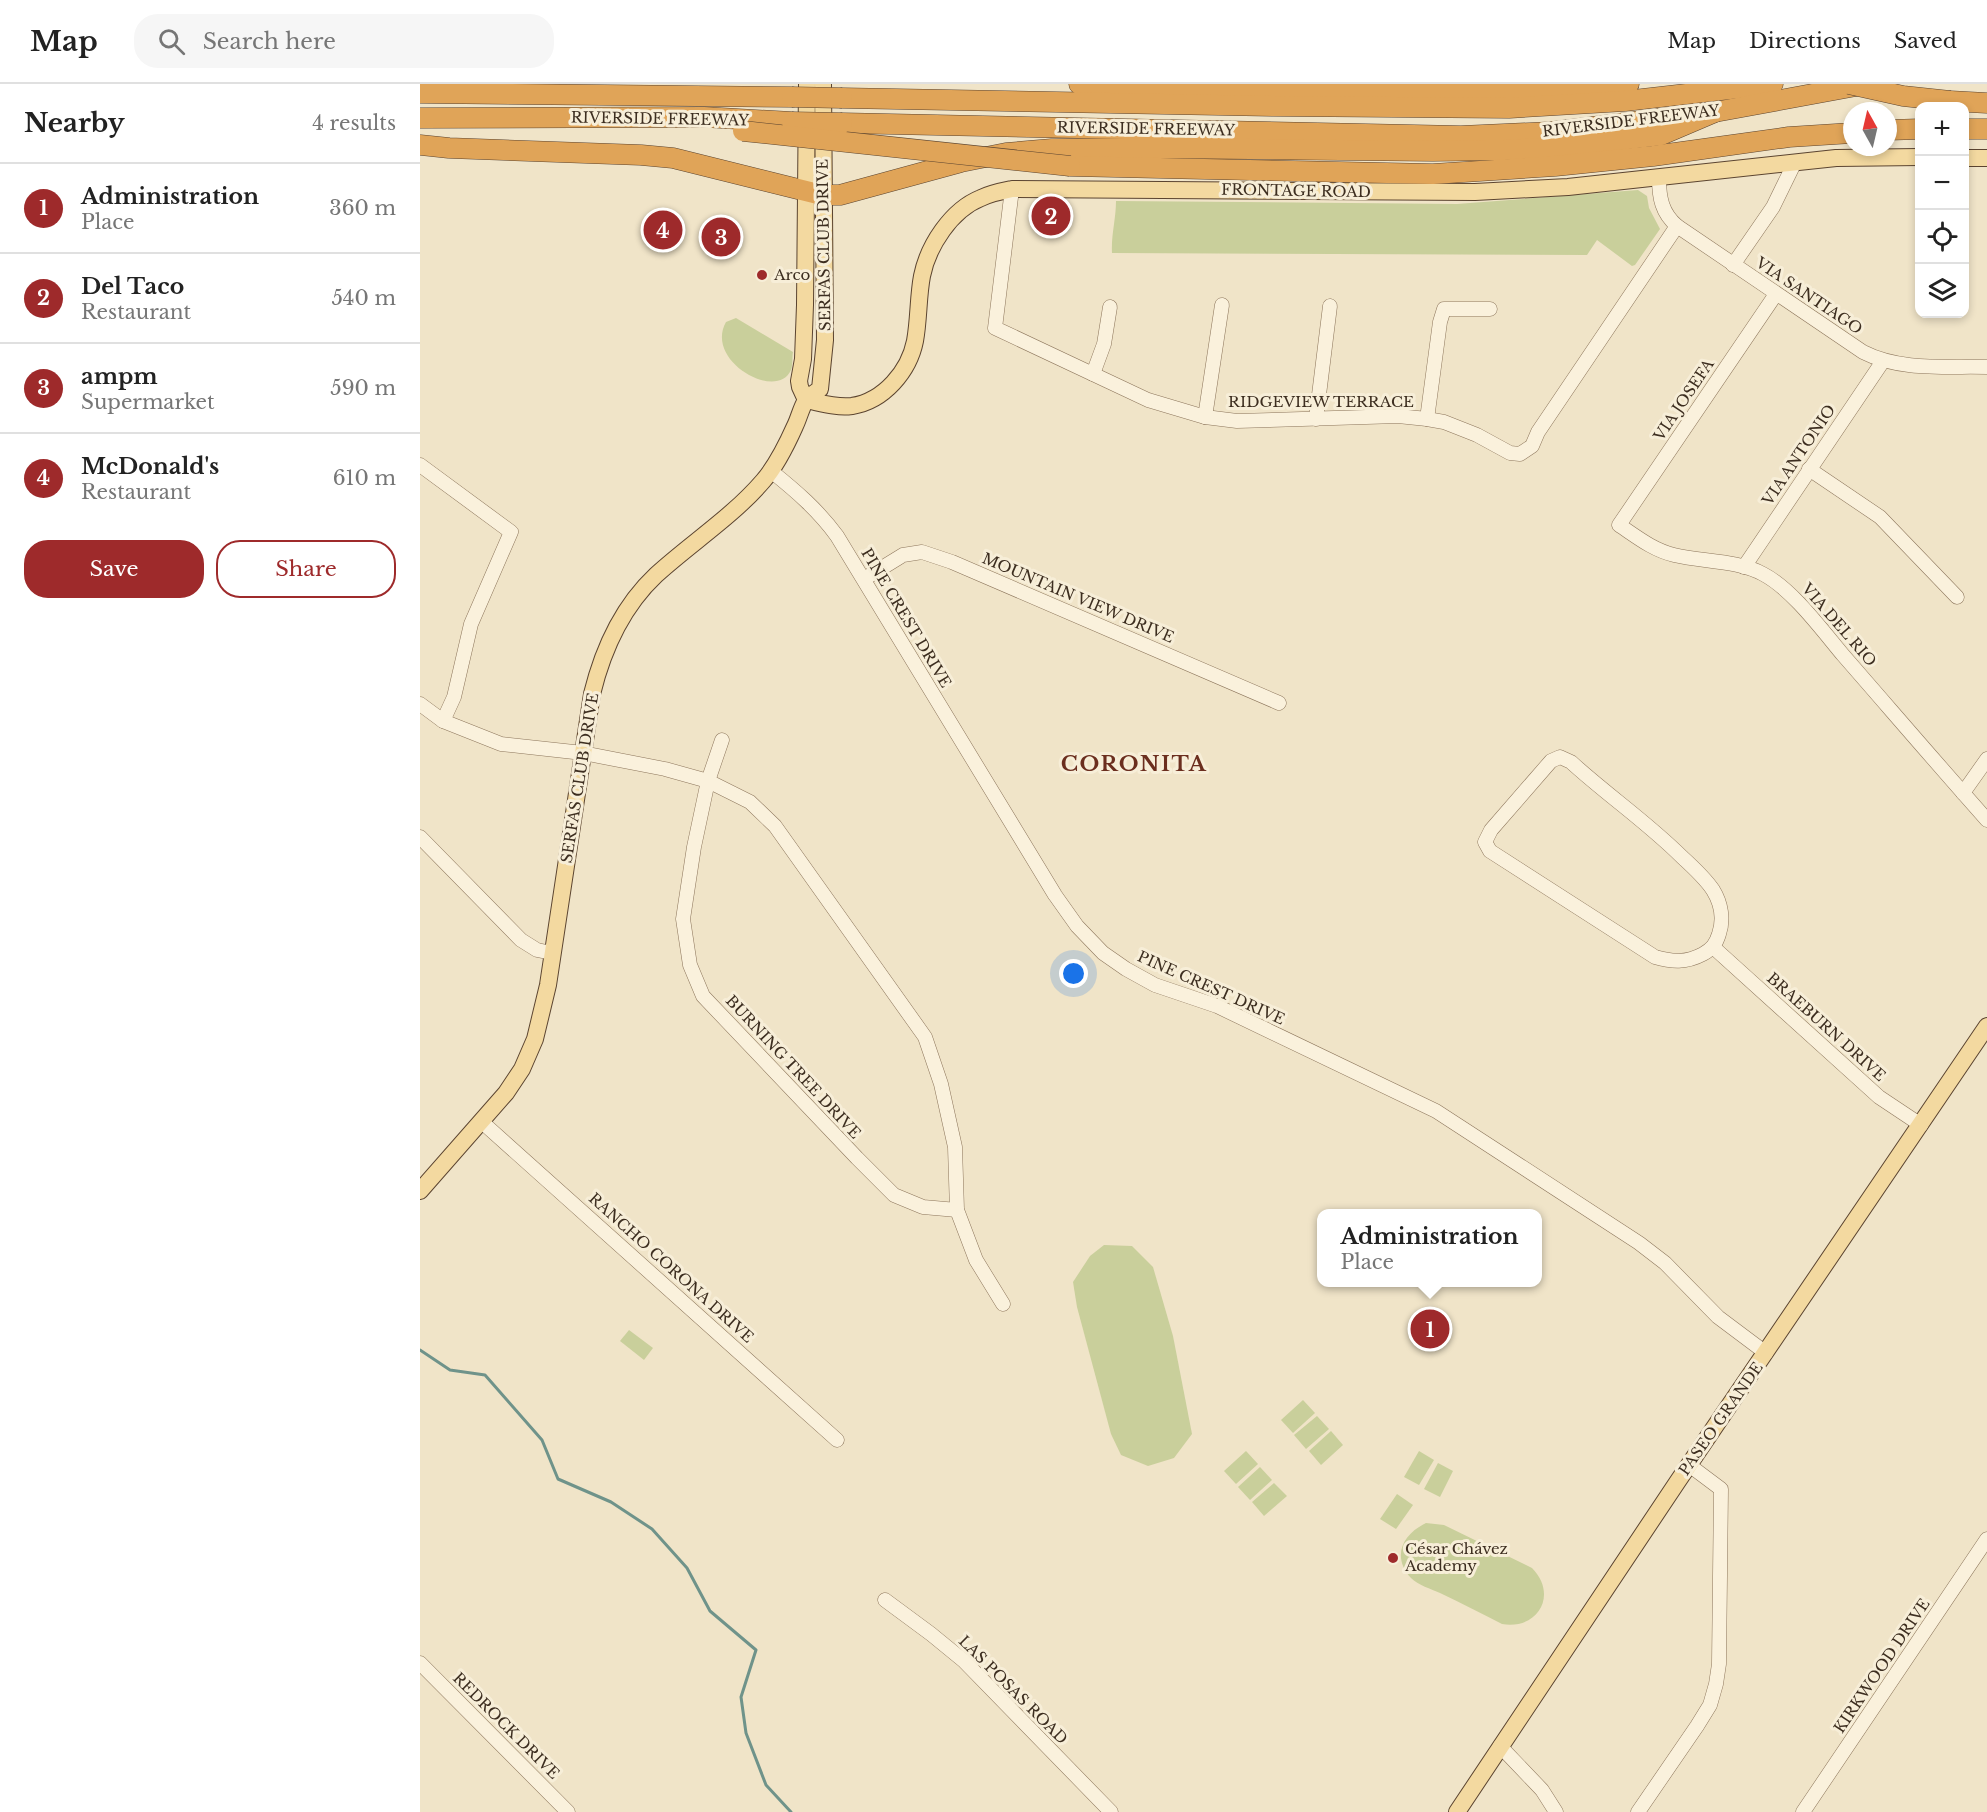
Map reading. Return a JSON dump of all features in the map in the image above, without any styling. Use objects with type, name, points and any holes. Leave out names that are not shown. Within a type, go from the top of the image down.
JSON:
[{"type":"highway","points":[[1079,84],[1527,91],[1629,84]]},
{"type":"highway","points":[[420,93],[1509,108],[1625,101],[1773,84]]},
{"type":"highway","points":[[1849,84],[1903,96],[1987,103]]},
{"type":"highway","name":"RIVERSIDE FREEWAY","points":[[420,118],[704,117],[792,122],[1461,136],[1551,132],[1715,112],[1869,84]]},
{"type":"highway","points":[[420,145],[673,158],[814,193],[840,195],[961,162],[1006,153],[1052,149],[1433,151],[1550,148],[1661,135],[1715,112]]},
{"type":"highway","points":[[704,117],[743,131],[1070,166],[1433,174],[1555,166],[1653,156],[1789,137],[1843,134]]},
{"type":"highway","points":[[1897,130],[1915,129]]},
{"type":"highway","points":[[1969,129],[1987,129]]},
{"type":"main road","name":"SERFAS CLUB DRIVE","points":[[807,84],[814,193]]},
{"type":"main road","name":"SERFAS CLUB DRIVE","points":[[420,1191],[511,1086],[522,1069],[532,1045],[543,1008],[592,694],[609,640],[624,613],[655,576],[728,516],[763,482],[794,429],[806,400],[799,381],[803,359],[823,84]]},
{"type":"main road","name":"FRONTAGE ROAD","points":[[806,400],[851,406],[873,399],[891,385],[908,364],[915,342],[922,276],[932,250],[946,226],[966,206],[981,198],[1012,189],[1475,192],[1568,187],[1836,158],[1915,157]]},
{"type":"main road","points":[[1969,158],[1987,158]]},
{"type":"main road","name":"PASEO GRANDE","points":[[1457,1812],[1987,1026]]},
{"type":"street","points":[[1733,265],[1773,207],[1795,162]]},
{"type":"street","name":"VIA SANTIAGO","points":[[1659,178],[1661,204],[1669,219],[1677,226],[1863,352],[1882,361],[1905,365],[1987,367]]},
{"type":"street","name":"RIDGEVIEW TERRACE","points":[[1012,189],[995,328],[1148,400],[1205,417],[1237,421],[1398,416],[1427,419],[1444,422],[1477,435],[1510,453],[1520,454],[1532,446],[1538,432],[1677,226]]},
{"type":"street","name":"VIA JOSEFA","points":[[1619,525],[1776,294]]},
{"type":"street","points":[[1205,417],[1221,305]]},
{"type":"street","points":[[1317,419],[1330,306]]},
{"type":"street","points":[[1094,374],[1104,344],[1110,307]]},
{"type":"street","points":[[1427,419],[1440,322],[1444,309],[1490,309]]},
{"type":"street","name":"VIA ANTONIO","points":[[1744,567],[1882,361]]},
{"type":"street","points":[[421,468],[511,532],[471,624],[454,697],[443,721]]},
{"type":"street","points":[[1809,469],[1880,517],[1957,597]]},
{"type":"street","name":"PINE CREST DRIVE","points":[[771,471],[824,517],[864,579],[1055,895],[1077,926],[1103,953],[1155,985],[1217,1006],[1436,1112],[1639,1243],[1665,1263],[1719,1317],[1766,1353]]},
{"type":"street","name":"VIA DEL RIO","points":[[1619,525],[1654,548],[1675,555],[1744,567],[1763,574],[1787,592],[1987,820]]},
{"type":"street","name":"MOUNTAIN VIEW DRIVE","points":[[864,579],[903,555],[922,552],[952,562],[1279,703]]},
{"type":"street","points":[[420,704],[443,721],[501,744],[583,753],[665,769],[708,781],[750,802],[775,826],[925,1037],[941,1084],[955,1147],[957,1210],[976,1260],[1004,1304]]},
{"type":"street","name":"BURNING TREE DRIVE","points":[[722,740],[708,781],[694,847],[683,919],[690,965],[703,996],[894,1195],[922,1207],[957,1210]]},
{"type":"street","points":[[1560,757],[1571,762],[1662,837],[1712,889],[1720,905],[1721,917],[1721,928],[1713,947],[1695,958],[1683,961],[1671,962],[1655,957],[1490,851],[1485,842],[1491,830],[1551,761],[1560,757]]},
{"type":"street","points":[[1963,793],[1987,759]]},
{"type":"street","points":[[420,837],[521,940],[537,950],[552,953]]},
{"type":"street","name":"BRAEBURN DRIVE","points":[[1713,947],[1879,1097],[1921,1125]]},
{"type":"street","name":"RANCHO CORONA DRIVE","points":[[482,1122],[837,1440]]},
{"type":"street","points":[[1638,1812],[1710,1705],[1719,1664],[1721,1489],[1689,1465]]},
{"type":"street","name":"KIRKWOOD DRIVE","points":[[1803,1812],[1987,1539]]},
{"type":"street","name":"LAS POSAS ROAD","points":[[885,1600],[964,1661],[1111,1812]]},
{"type":"street","name":"REDROCK DRIVE","points":[[420,1663],[568,1812]]},
{"type":"street","points":[[1500,1746],[1542,1790],[1556,1812]]},
{"type":"green space","points":[[1638,190],[1647,196],[1649,208],[1660,229],[1632,266],[1597,240],[1587,255],[1112,253],[1116,201],[1457,204]]},
{"type":"green space","points":[[736,318],[793,352],[791,370],[783,379],[772,381],[758,379],[745,373],[733,363],[725,350],[722,337],[726,322]]},
{"type":"green space","points":[[1104,1245],[1132,1246],[1153,1267],[1173,1336],[1192,1434],[1174,1458],[1148,1466],[1121,1455],[1111,1434],[1077,1307],[1073,1282],[1090,1256]]},
{"type":"green space","points":[[629,1330],[653,1348],[644,1360],[620,1341]]},
{"type":"green space","points":[[1303,1400],[1315,1413],[1293,1433],[1281,1420]]},
{"type":"green space","points":[[1317,1416],[1329,1429],[1306,1449],[1294,1435]]},
{"type":"green space","points":[[1331,1431],[1343,1445],[1321,1465],[1309,1451]]},
{"type":"green space","points":[[1246,1451],[1258,1464],[1236,1484],[1224,1471]]},
{"type":"green space","points":[[1419,1451],[1434,1460],[1419,1485],[1404,1477]]},
{"type":"green space","points":[[1438,1463],[1453,1471],[1440,1497],[1424,1489]]},
{"type":"green space","points":[[1260,1467],[1272,1480],[1250,1500],[1238,1487]]},
{"type":"green space","points":[[1274,1483],[1287,1496],[1264,1516],[1252,1502]]},
{"type":"green space","points":[[1397,1494],[1413,1505],[1396,1529],[1380,1519]]},
{"type":"green space","points":[[1426,1523],[1444,1525],[1532,1568],[1540,1578],[1544,1599],[1535,1616],[1515,1624],[1502,1624],[1411,1578],[1402,1562],[1402,1546],[1411,1533]]},
{"type":"waterway","points":[[420,1350],[450,1370],[485,1375],[542,1440],[558,1479],[611,1502],[652,1529],[687,1568],[710,1611],[756,1650],[741,1697],[746,1733],[766,1785],[791,1812]]},
{"type":"place","name":"Del Taco","points":[[1051,216]]},
{"type":"place","name":"McDonald's","points":[[663,230]]},
{"type":"place","name":"ampm","points":[[721,237]]},
{"type":"place","name":"Arco","points":[[762,275]]},
{"type":"place","name":"Administration","points":[[1430,1329]]},
{"type":"place","name":"César Chávez Academy","points":[[1393,1558]]},
{"type":"district","name":"CORONITA","points":[[1134,764]]}]
